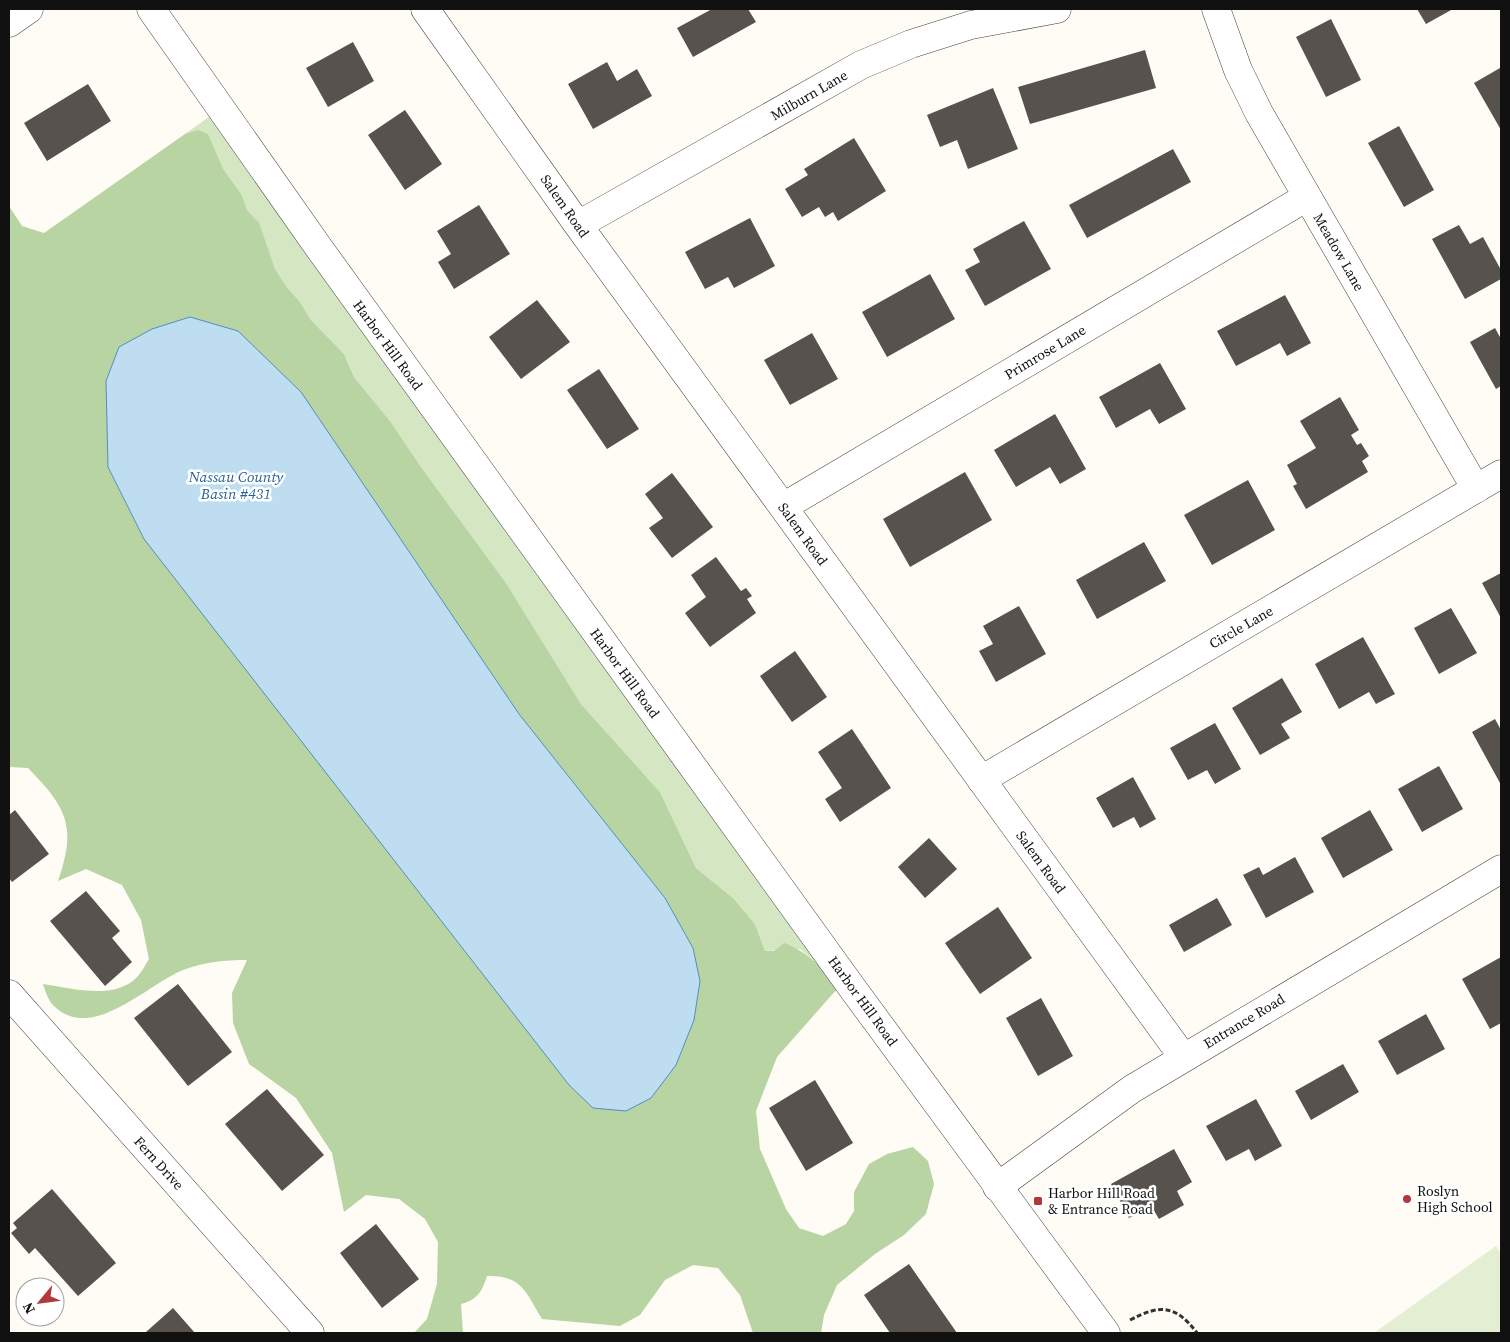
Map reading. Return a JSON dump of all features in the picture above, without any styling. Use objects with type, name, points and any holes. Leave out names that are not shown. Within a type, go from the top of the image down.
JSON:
[{"type":"street","points":[[9,23],[29,9]]},
{"type":"street","name":"Harbor Hill Road","points":[[151,9],[324,256],[997,1187],[1106,1333]]},
{"type":"street","name":"Salem Road","points":[[425,9],[578,225],[1183,1057]]},
{"type":"street","name":"Milburn Lane","points":[[578,225],[861,65],[911,44],[970,25],[1057,9]]},
{"type":"street","name":"Meadow Lane","points":[[1216,9],[1238,70],[1250,94],[1307,197],[1476,489]]},
{"type":"street","name":"Primrose Lane","points":[[783,507],[1307,197]]},
{"type":"street","name":"Circle Lane","points":[[981,780],[1501,474]]},
{"type":"street","name":"Entrance Road","points":[[997,1187],[1092,1117],[1183,1057],[1501,869]]},
{"type":"street","name":"Fern Drive","points":[[9,994],[310,1333]]},
{"type":"path","points":[[1106,1333],[1148,1311],[1162,1309],[1175,1311],[1186,1318],[1197,1333]]},
{"type":"green space","points":[[220,109],[846,983],[830,996],[837,989],[831,975],[800,949],[765,951],[755,924],[734,899],[696,868],[660,792],[581,704],[506,583],[421,467],[390,421],[354,377],[344,354],[311,320],[300,302],[286,286],[185,134]]},
{"type":"green space","points":[[198,130],[208,134],[223,169],[241,194],[247,210],[259,223],[275,269],[286,286],[300,302],[311,320],[344,354],[354,377],[390,421],[421,467],[506,583],[581,704],[660,792],[696,868],[734,899],[755,924],[765,951],[774,951],[784,943],[799,950],[822,968],[837,989],[777,1057],[756,1111],[760,1149],[786,1209],[799,1228],[823,1236],[846,1224],[854,1211],[854,1192],[869,1164],[887,1154],[913,1147],[928,1161],[934,1184],[926,1214],[904,1235],[875,1254],[837,1285],[824,1315],[821,1333],[753,1333],[740,1295],[718,1268],[693,1265],[665,1280],[640,1315],[620,1326],[542,1319],[527,1294],[516,1282],[499,1276],[487,1276],[483,1287],[475,1298],[461,1304],[463,1333],[414,1333],[427,1319],[437,1284],[438,1242],[425,1219],[399,1199],[366,1195],[344,1212],[332,1153],[296,1098],[249,1064],[233,1023],[232,993],[247,960],[215,962],[183,970],[168,977],[118,1008],[101,1015],[84,1018],[68,1015],[53,1005],[48,998],[43,984],[90,991],[115,989],[126,985],[137,977],[149,959],[141,920],[122,885],[86,869],[58,881],[67,846],[65,819],[60,807],[28,768],[9,767],[9,206],[22,226],[44,233],[185,134]]},
{"type":"green space","points":[[1496,1246],[1501,1254],[1501,1333],[1374,1333]]},
{"type":"water","name":"Nassau County Basin #431","points":[[190,317],[238,331],[301,392],[519,714],[665,898],[693,948],[700,981],[694,1020],[676,1065],[651,1098],[626,1111],[593,1108],[569,1085],[144,539],[108,467],[106,381],[119,347],[152,329]]},
{"type":"building","points":[[712,9],[748,9],[756,22],[693,57],[677,28]]},
{"type":"building","points":[[1417,9],[1453,9],[1426,24]]},
{"type":"building","points":[[1331,19],[1361,80],[1326,97],[1296,37]]},
{"type":"building","points":[[353,42],[374,81],[328,107],[306,68]]},
{"type":"building","points":[[1145,50],[1156,88],[1030,124],[1018,87]]},
{"type":"building","points":[[607,62],[617,81],[637,69],[652,96],[593,129],[568,84]]},
{"type":"building","points":[[1500,68],[1501,70],[1501,130],[1474,83]]},
{"type":"building","points":[[88,84],[111,121],[47,161],[24,123]]},
{"type":"building","points":[[993,88],[1018,149],[968,169],[957,140],[940,147],[927,115]]},
{"type":"building","points":[[405,110],[442,164],[405,190],[368,135]]},
{"type":"building","points":[[1399,126],[1434,190],[1404,207],[1368,143]]},
{"type":"building","points":[[854,138],[886,191],[838,221],[833,212],[825,217],[819,207],[802,217],[785,189],[808,175],[804,169]]},
{"type":"building","points":[[1173,149],[1191,182],[1087,238],[1069,205]]},
{"type":"building","points":[[479,205],[510,254],[454,289],[438,262],[451,254],[437,231]]},
{"type":"building","points":[[750,218],[775,266],[734,288],[728,277],[705,289],[685,252]]},
{"type":"building","points":[[1024,221],[1051,269],[985,306],[965,270],[980,262],[973,249]]},
{"type":"building","points":[[1459,225],[1470,244],[1483,237],[1501,270],[1501,279],[1465,299],[1432,239]]},
{"type":"building","points":[[930,274],[955,319],[887,357],[862,312]]},
{"type":"building","points":[[1285,295],[1311,343],[1287,356],[1280,343],[1236,366],[1217,331]]},
{"type":"building","points":[[537,300],[570,342],[521,379],[489,337]]},
{"type":"building","points":[[1495,328],[1501,339],[1501,386],[1496,389],[1470,342]]},
{"type":"building","points":[[812,333],[838,379],[790,405],[764,360]]},
{"type":"building","points":[[1160,363],[1186,409],[1159,424],[1150,409],[1116,428],[1099,397]]},
{"type":"building","points":[[599,369],[639,429],[607,449],[567,390]]},
{"type":"building","points":[[1340,397],[1359,430],[1351,435],[1357,445],[1361,443],[1369,456],[1362,461],[1368,472],[1306,509],[1293,486],[1297,484],[1287,465],[1316,448],[1300,421]]},
{"type":"building","points":[[1055,414],[1086,469],[1060,484],[1050,467],[1016,487],[994,450]]},
{"type":"building","points":[[965,472],[992,520],[910,567],[883,519]]},
{"type":"building","points":[[672,473],[713,527],[672,558],[649,528],[663,518],[645,494]]},
{"type":"building","points":[[1248,480],[1275,530],[1212,565],[1184,515]]},
{"type":"building","points":[[1144,542],[1166,581],[1097,619],[1076,580]]},
{"type":"building","points":[[716,557],[741,591],[746,588],[752,596],[747,599],[756,613],[710,647],[685,613],[706,597],[691,575]]},
{"type":"building","points":[[1501,573],[1501,618],[1482,583]]},
{"type":"building","points":[[1019,606],[1046,654],[996,682],[979,651],[993,644],[983,626]]},
{"type":"building","points":[[1451,608],[1477,653],[1439,674],[1414,628]]},
{"type":"building","points":[[1363,637],[1395,694],[1376,704],[1369,692],[1339,709],[1315,664]]},
{"type":"building","points":[[795,651],[827,697],[792,722],[760,676]]},
{"type":"building","points":[[1282,678],[1302,712],[1281,724],[1290,738],[1260,755],[1232,708]]},
{"type":"building","points":[[1495,719],[1501,730],[1500,783],[1472,732]]},
{"type":"building","points":[[1215,723],[1241,769],[1215,784],[1207,770],[1188,780],[1170,748]]},
{"type":"building","points":[[852,729],[891,788],[840,822],[825,799],[842,788],[818,752]]},
{"type":"building","points":[[1439,766],[1463,809],[1422,832],[1398,789]]},
{"type":"building","points":[[1133,777],[1156,819],[1140,828],[1134,817],[1113,828],[1096,798]]},
{"type":"building","points":[[15,810],[49,854],[12,882],[9,878],[9,815]]},
{"type":"building","points":[[1370,810],[1393,850],[1343,878],[1321,838]]},
{"type":"building","points":[[929,838],[957,869],[925,898],[898,867]]},
{"type":"building","points":[[1295,857],[1314,892],[1266,918],[1243,875],[1259,867],[1263,875]]},
{"type":"building","points":[[86,891],[120,931],[112,938],[132,962],[105,986],[50,921]]},
{"type":"building","points":[[1217,898],[1232,925],[1184,952],[1169,925]]},
{"type":"building","points":[[998,907],[1032,958],[980,994],[945,943]]},
{"type":"building","points":[[1501,957],[1501,1023],[1490,1029],[1462,979]]},
{"type":"building","points":[[178,984],[232,1052],[188,1086],[134,1018]]},
{"type":"building","points":[[1041,998],[1073,1056],[1038,1076],[1006,1018]]},
{"type":"building","points":[[1426,1014],[1445,1049],[1397,1075],[1378,1041]]},
{"type":"building","points":[[1343,1064],[1359,1092],[1311,1120],[1295,1091]]},
{"type":"building","points":[[815,1080],[853,1143],[806,1171],[769,1108]]},
{"type":"building","points":[[267,1089],[324,1155],[282,1191],[225,1124]]},
{"type":"building","points":[[1256,1099],[1282,1146],[1255,1161],[1249,1149],[1226,1161],[1206,1126]]},
{"type":"building","points":[[1174,1149],[1192,1182],[1177,1191],[1184,1205],[1159,1219],[1151,1206],[1129,1218],[1111,1184]]},
{"type":"building","points":[[52,1189],[116,1263],[78,1296],[65,1281],[65,1277],[61,1277],[35,1248],[29,1254],[11,1233],[17,1228],[13,1223]]},
{"type":"building","points":[[376,1224],[419,1279],[382,1308],[340,1253]]},
{"type":"building","points":[[909,1264],[957,1333],[890,1333],[864,1295]]},
{"type":"building","points":[[173,1308],[195,1333],[146,1332]]},
{"type":"place","name":"Roslyn High School","points":[[1407,1199]]},
{"type":"place","name":"Harbor Hill Road & Entrance Road","points":[[1038,1201]]}]
